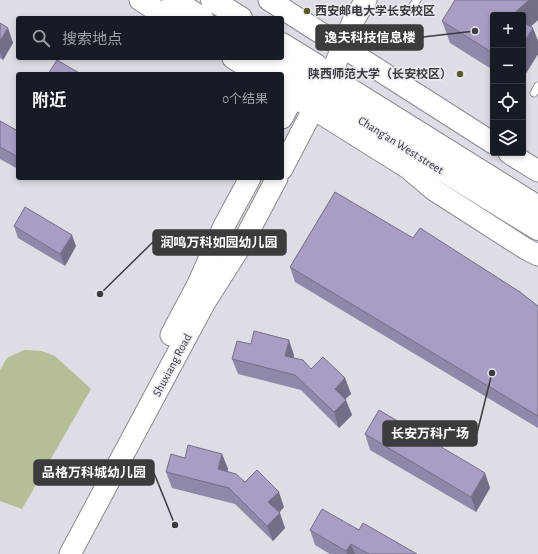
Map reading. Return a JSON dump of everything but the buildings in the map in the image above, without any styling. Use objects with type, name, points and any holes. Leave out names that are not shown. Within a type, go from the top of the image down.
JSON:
[{"type":"main road","points":[[173,0],[199,16]]},
{"type":"main road","points":[[212,0],[238,16]]},
{"type":"main road","name":"Chang'an West street","points":[[284,46],[320,86],[538,229]]},
{"type":"main road","name":"Chang'an West street","points":[[267,60],[278,72]]},
{"type":"main road","name":"Chang'an West street","points":[[284,79],[293,89],[320,86],[538,207]]},
{"type":"street","points":[[140,0],[166,16]]},
{"type":"street","points":[[269,0],[490,141]]},
{"type":"street","points":[[284,165],[359,0]]},
{"type":"street","points":[[338,44],[366,0]]},
{"type":"street","points":[[236,60],[255,72]]},
{"type":"street","points":[[320,86],[408,168],[434,190],[526,249],[538,255]]},
{"type":"street","points":[[284,113],[293,89]]},
{"type":"street","points":[[514,156],[538,172]]},
{"type":"street","name":"Shuxiang Road","points":[[54,554],[197,286],[224,226],[249,180]]},
{"type":"street","name":"Shuxiang Road","points":[[70,554],[206,302],[242,244],[276,180]]},
{"type":"lane","points":[[412,7],[417,0]]},
{"type":"green space","points":[[24,350],[42,351],[55,356],[91,389],[22,509],[0,501],[0,370],[7,358]]},
{"type":"place","name":"西安邮电大学长安校区","points":[[307,11]]},
{"type":"place","name":"逸夫科技信息楼","points":[[475,31]]},
{"type":"place","name":"陕西师范大学（长安校区）","points":[[460,74]]},
{"type":"place","name":"润鸣万科如园幼儿园","points":[[100,294]]},
{"type":"place","name":"长安万科广场","points":[[492,373]]},
{"type":"place","name":"品格万科城幼儿园","points":[[175,525]]}]
